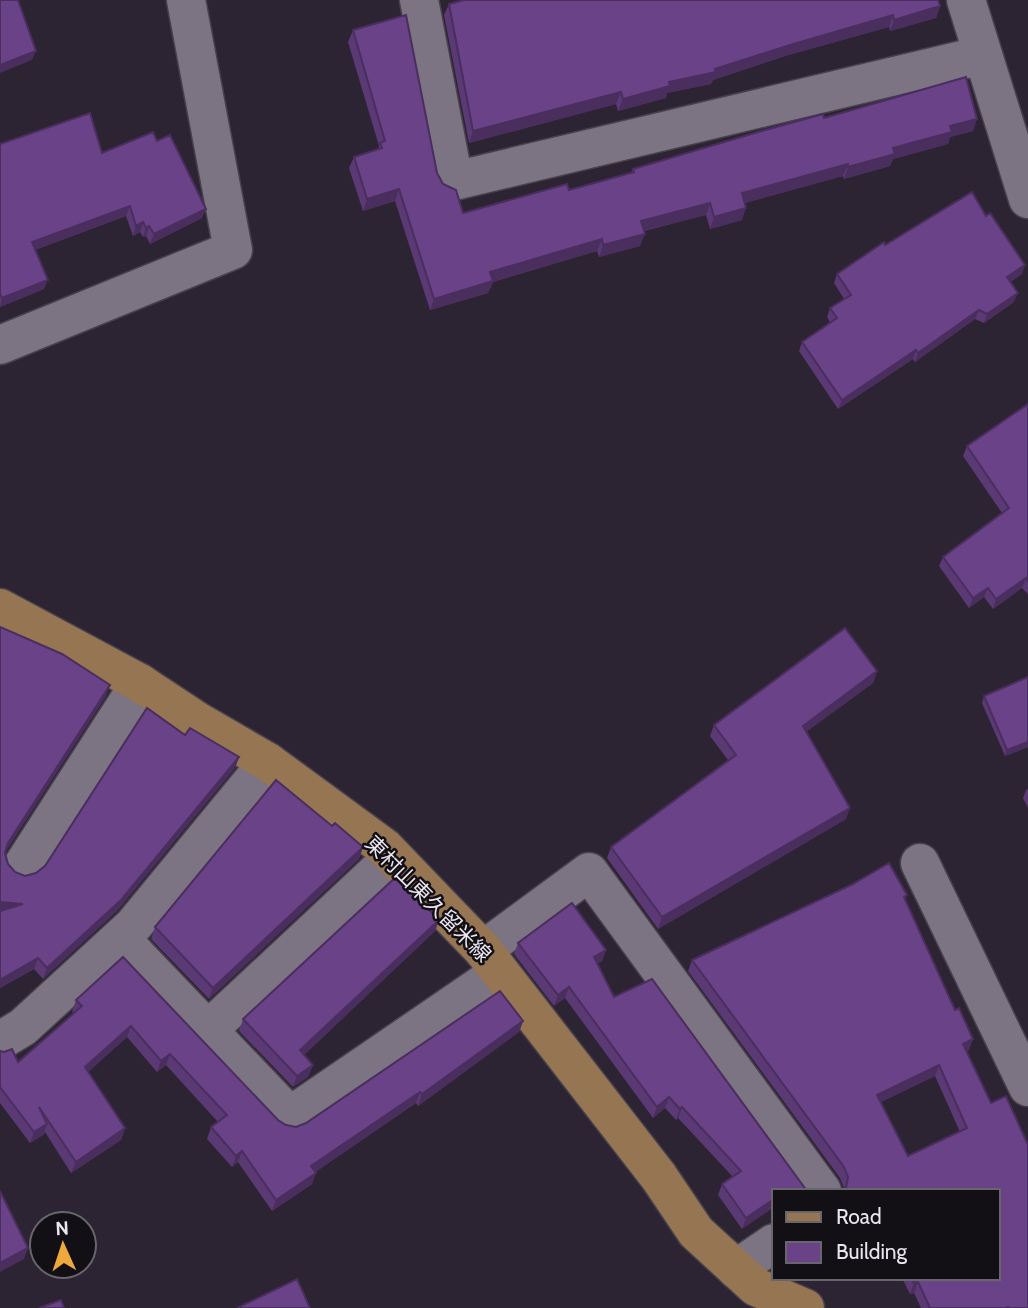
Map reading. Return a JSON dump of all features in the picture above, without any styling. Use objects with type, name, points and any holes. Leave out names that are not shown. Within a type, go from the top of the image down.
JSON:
[{"type":"main road","name":"東村山東久留米線","points":[[0,608],[140,683],[199,722],[268,762],[384,848],[491,962],[659,1177],[696,1232],[756,1287],[805,1308]]},
{"type":"street","points":[[0,345],[233,250],[186,0]]},
{"type":"street","points":[[419,0],[454,181],[983,55]]},
{"type":"street","points":[[966,0],[1028,199]]},
{"type":"street","points":[[23,865],[140,683]]},
{"type":"street","points":[[0,1041],[23,1027],[133,926],[268,762]]},
{"type":"street","points":[[208,1030],[393,857]]},
{"type":"street","points":[[920,863],[1028,1087]]},
{"type":"street","points":[[120,938],[290,1116],[491,962],[589,872],[821,1189]]},
{"type":"street","points":[[736,1269],[772,1244]]},
{"type":"building","points":[[0,0],[18,0],[36,51],[0,65]]},
{"type":"building","points":[[464,0],[938,0],[940,6],[894,20],[893,15],[790,45],[715,69],[716,72],[669,82],[670,86],[623,99],[621,92],[473,131],[449,4]]},
{"type":"building","points":[[406,15],[437,173],[443,184],[456,190],[463,213],[567,184],[569,190],[758,132],[823,114],[824,118],[966,77],[977,119],[950,126],[952,132],[893,148],[895,154],[742,193],[746,208],[714,217],[710,203],[641,221],[645,234],[603,245],[602,239],[490,272],[493,281],[434,299],[399,189],[367,199],[354,157],[382,148],[380,143],[385,141],[353,30]]},
{"type":"building","points":[[90,113],[102,153],[153,132],[157,141],[170,135],[206,209],[154,234],[143,222],[136,226],[130,206],[32,242],[48,280],[2,298],[0,144]]},
{"type":"building","points":[[972,192],[986,216],[990,213],[1025,265],[1007,277],[1018,293],[987,314],[979,310],[918,353],[916,350],[842,400],[802,342],[837,318],[830,308],[851,295],[837,274],[884,242],[885,245]]},
{"type":"building","points":[[1028,404],[1028,581],[1026,578],[996,599],[988,588],[973,598],[943,557],[1009,508],[967,446]]},
{"type":"building","points":[[0,627],[62,654],[110,685],[8,843],[5,853],[8,864],[15,872],[25,876],[36,873],[45,866],[147,708],[185,735],[190,728],[239,757],[121,900],[47,968],[38,958],[0,980],[0,911],[23,904],[0,902]]},
{"type":"building","points":[[845,628],[877,671],[803,726],[850,808],[662,917],[611,847],[736,755],[714,725]]},
{"type":"building","points":[[1028,677],[1028,742],[1007,750],[984,696]]},
{"type":"building","points":[[276,780],[332,826],[335,823],[363,847],[213,988],[155,927]]},
{"type":"building","points":[[889,863],[907,895],[904,897],[955,1010],[959,1008],[973,1039],[963,1044],[991,1103],[1006,1096],[1028,1145],[1028,1308],[930,1308],[918,1282],[914,1283],[912,1280],[1000,1280],[1000,1189],[845,1189],[848,1177],[844,1167],[692,960],[851,885]],"holes":[[[939,1065],[967,1128],[908,1156],[877,1095]]]},
{"type":"building","points":[[397,876],[439,920],[300,1050],[313,1065],[297,1076],[243,1019]]},
{"type":"building","points":[[572,903],[606,950],[594,957],[614,997],[652,979],[806,1189],[772,1189],[772,1200],[746,1218],[722,1184],[741,1171],[682,1107],[680,1109],[669,1097],[657,1107],[569,987],[558,995],[518,943]]},
{"type":"building","points":[[123,957],[278,1120],[296,1127],[306,1123],[500,991],[523,1021],[422,1094],[420,1092],[311,1166],[316,1173],[276,1200],[242,1151],[236,1156],[211,1127],[227,1115],[170,1054],[161,1061],[131,1026],[85,1067],[125,1128],[76,1162],[39,1107],[47,1124],[34,1132],[0,1087],[0,1051],[12,1049],[18,1062],[82,1006],[76,1000]]},
{"type":"building","points":[[0,1191],[28,1248],[0,1263]]},
{"type":"building","points":[[297,1279],[310,1308],[237,1308]]},
{"type":"building","points":[[61,1300],[64,1308],[39,1308]]}]
